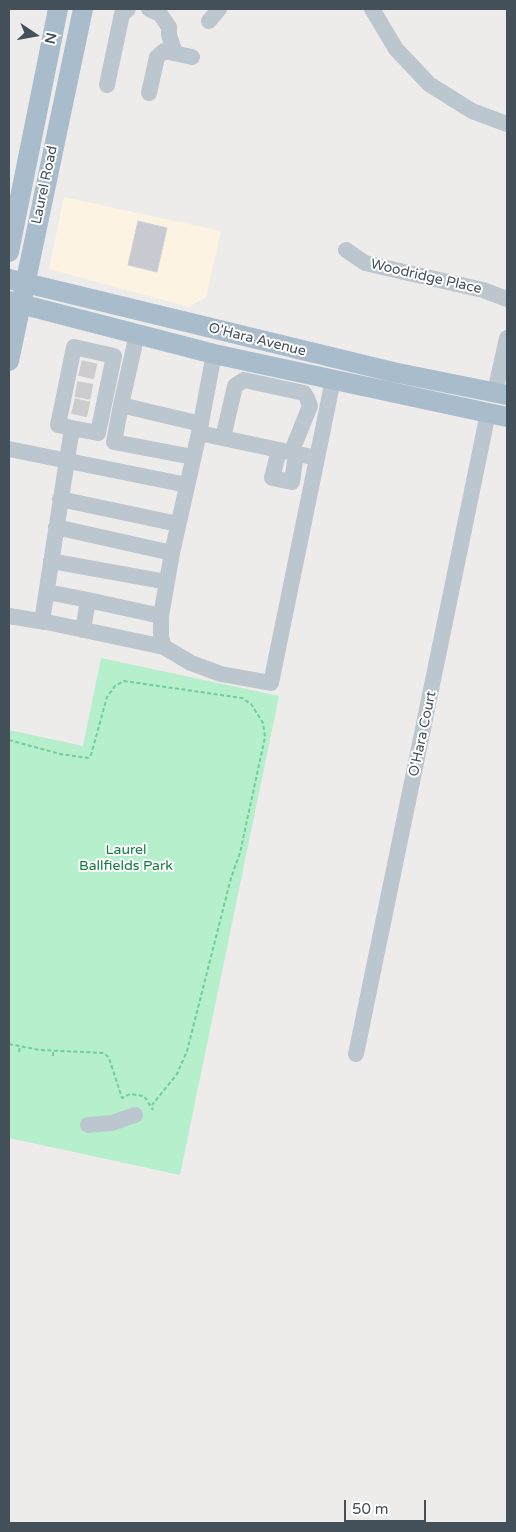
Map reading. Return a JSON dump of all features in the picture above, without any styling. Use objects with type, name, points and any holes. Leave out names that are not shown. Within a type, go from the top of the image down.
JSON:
[{"type":"main road","name":"Laurel Road","points":[[9,252],[58,9]]},
{"type":"main road","name":"Laurel Road","points":[[9,361],[17,281],[82,9]]},
{"type":"main road","name":"O'Hara Avenue","points":[[17,281],[325,356],[501,394]]},
{"type":"main road","name":"O'Hara Avenue","points":[[15,303],[214,354],[498,415]]},
{"type":"street","points":[[107,85],[122,14],[128,9]]},
{"type":"street","points":[[372,9],[396,49],[429,84],[472,112],[507,124]]},
{"type":"street","points":[[151,10],[160,14],[169,27],[169,35],[176,53]]},
{"type":"street","points":[[149,93],[157,57],[164,51],[192,57]]},
{"type":"street","name":"Woodridge Place","points":[[346,250],[364,263],[483,290],[507,299]]},
{"type":"street","points":[[136,334],[112,398],[99,411],[98,433],[58,424],[68,405],[75,367],[74,347],[114,356],[106,374],[112,398],[114,442],[194,457]]},
{"type":"street","points":[[501,394],[507,338]]},
{"type":"street","points":[[164,647],[161,616],[172,553],[194,457],[214,354]]},
{"type":"street","points":[[223,438],[235,386],[244,380],[304,393],[310,406],[289,452]]},
{"type":"street","points":[[9,616],[164,647],[190,663],[221,674],[271,684],[333,380]]},
{"type":"street","points":[[112,398],[200,428],[223,438],[317,458]]},
{"type":"street","name":"O'Hara Court","points":[[356,1054],[498,415]]},
{"type":"street","points":[[45,622],[42,621],[72,428]]},
{"type":"street","points":[[9,449],[187,485]]},
{"type":"street","points":[[60,499],[178,524]]},
{"type":"street","points":[[56,528],[172,553]]},
{"type":"street","points":[[51,561],[167,582]]},
{"type":"street","points":[[47,592],[161,616]]},
{"type":"street","points":[[83,630],[88,600]]},
{"type":"street","points":[[88,1125],[112,1124],[135,1115]]},
{"type":"path","points":[[9,740],[60,754],[88,758],[91,755],[107,697],[115,686],[124,681],[242,698],[251,704],[263,724],[265,736],[240,853],[221,914],[187,1051],[178,1074],[152,1105]]},
{"type":"path","points":[[9,1044],[53,1050],[104,1053],[109,1058],[122,1098],[137,1094],[144,1096],[152,1105],[153,1110]]},
{"type":"path","points":[[19,1052],[20,1046]]},
{"type":"path","points":[[53,1050],[53,1056]]},
{"type":"path","points":[[88,1051],[88,1056]]},
{"type":"shaded area","points":[[64,197],[221,231],[206,297],[189,307],[49,269]]},
{"type":"green space","name":"Laurel Ballfields Park","points":[[101,658],[279,696],[180,1175],[9,1138],[9,730],[83,746]]},
{"type":"building","points":[[138,221],[167,228],[157,272],[128,265]]},
{"type":"tunnel","points":[[80,368],[102,373]]},
{"type":"tunnel","points":[[76,389],[98,393]]},
{"type":"tunnel","points":[[73,406],[95,411]]}]
